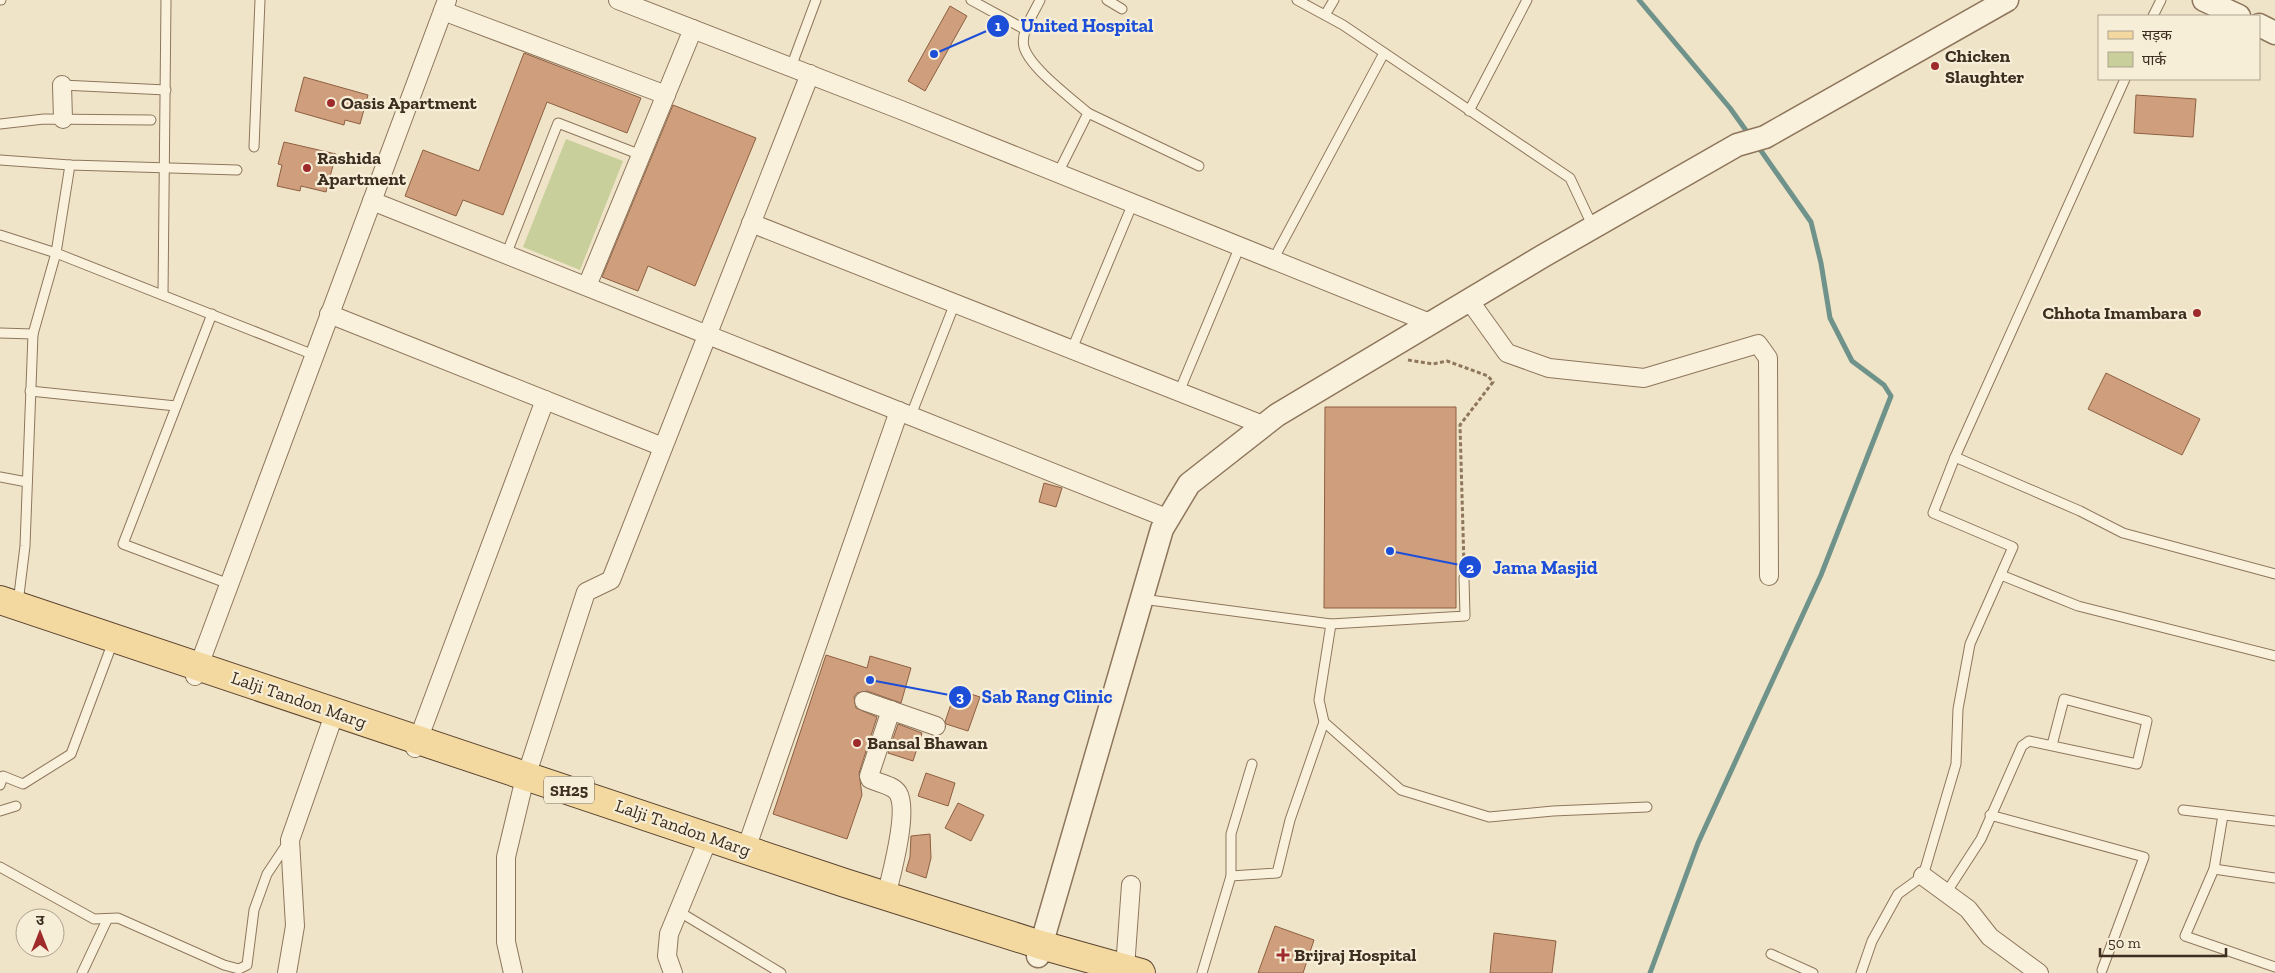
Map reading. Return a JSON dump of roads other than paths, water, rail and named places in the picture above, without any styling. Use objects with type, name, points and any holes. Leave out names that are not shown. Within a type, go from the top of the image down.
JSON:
[{"type":"main road","name":"Lalji Tandon Marg","points":[[4,605],[111,647],[197,671]]},
{"type":"main road","name":"Lalji Tandon Marg","points":[[4,605],[707,842],[1040,950],[1133,971]]},
{"type":"main road","name":"Lalji Tandon Marg","points":[[707,842],[746,849],[886,896],[1040,950],[1092,973]]},
{"type":"street","points":[[618,0],[810,74],[1430,323]]},
{"type":"street","points":[[1040,950],[1162,529],[1189,484],[1277,414],[1430,323],[1593,227],[1738,145],[1765,137],[2007,0]]},
{"type":"street","points":[[2204,0],[2237,15]]},
{"type":"street","points":[[197,671],[445,5],[666,95]]},
{"type":"street","points":[[2260,26],[2275,33]]},
{"type":"street","points":[[587,286],[693,29]]},
{"type":"street","points":[[511,972],[506,942],[506,857],[524,781],[586,592],[611,580],[810,74]]},
{"type":"street","points":[[62,85],[63,119]]},
{"type":"street","points":[[372,201],[1169,519]]},
{"type":"street","points":[[752,223],[1263,426]]},
{"type":"street","points":[[1469,300],[1507,353],[1549,368],[1644,378],[1758,344],[1768,358],[1769,576]]},
{"type":"street","points":[[329,314],[663,447]]},
{"type":"street","points":[[417,745],[545,400]]},
{"type":"street","points":[[746,849],[905,413]]},
{"type":"street","points":[[864,701],[936,726]]},
{"type":"street","points":[[886,896],[899,845],[900,798],[894,789],[870,779],[869,776],[891,710]]},
{"type":"street","points":[[287,973],[295,926],[290,840],[333,716]]},
{"type":"street","points":[[674,973],[667,956],[669,934],[707,842]]},
{"type":"street","points":[[1923,876],[1968,909],[1990,937],[2039,973]]},
{"type":"street","points":[[1131,885],[1133,971]]},
{"type":"lane","points":[[163,295],[166,0]]},
{"type":"lane","points":[[254,147],[260,0]]},
{"type":"lane","points":[[791,67],[816,0]]},
{"type":"lane","points":[[971,0],[1026,30]]},
{"type":"lane","points":[[1040,0],[1026,30],[1024,46],[1035,65],[1088,113],[1198,166]]},
{"type":"lane","points":[[1107,0],[1122,9]]},
{"type":"lane","points":[[1297,0],[1384,52],[1570,178],[1593,227]]},
{"type":"lane","points":[[1325,15],[1334,0]]},
{"type":"lane","points":[[1470,111],[1527,0]]},
{"type":"lane","points":[[2154,15],[2161,0]]},
{"type":"lane","points":[[1273,260],[1384,52]]},
{"type":"lane","points":[[1861,973],[1872,941],[1898,894],[1923,876],[1956,764],[1958,709],[1970,644],[2013,547],[1933,513],[1956,457],[2125,80]]},
{"type":"lane","points":[[62,85],[166,90]]},
{"type":"lane","points":[[1058,173],[1088,113]]},
{"type":"lane","points":[[0,124],[44,119],[151,120]]},
{"type":"lane","points":[[506,254],[558,123],[641,155]]},
{"type":"lane","points":[[0,160],[70,165],[165,166],[237,170]]},
{"type":"lane","points":[[4,605],[25,546],[30,391],[34,334],[56,253],[70,165]]},
{"type":"lane","points":[[1072,349],[1133,203]]},
{"type":"lane","points":[[0,235],[56,253],[314,355]]},
{"type":"lane","points":[[1179,392],[1240,246]]},
{"type":"lane","points":[[905,413],[955,303]]},
{"type":"lane","points":[[212,314],[123,544],[229,584]]},
{"type":"lane","points":[[0,333],[34,334]]},
{"type":"lane","points":[[30,391],[176,406]]},
{"type":"lane","points":[[1956,457],[2080,511],[2123,533],[2275,574]]},
{"type":"lane","points":[[0,477],[27,482]]},
{"type":"lane","points":[[2001,575],[2078,606],[2275,656]]},
{"type":"lane","points":[[1142,599],[1331,624],[1465,616],[1464,578]]},
{"type":"lane","points":[[1231,876],[1277,873],[1290,820],[1324,722],[1320,700],[1331,624]]},
{"type":"lane","points":[[0,786],[3,776],[23,784],[71,754],[111,647]]},
{"type":"lane","points":[[1946,893],[1980,839],[2022,746],[2030,741],[2137,764],[2147,721],[2064,699],[2052,745]]},
{"type":"lane","points":[[1324,722],[1401,790],[1489,817],[1552,811],[1647,807]]},
{"type":"lane","points":[[1202,973],[1231,876],[1231,834],[1252,764]]},
{"type":"lane","points":[[0,811],[16,806]]},
{"type":"lane","points":[[2182,810],[2275,821]]},
{"type":"lane","points":[[1990,815],[2144,857],[2102,970]]},
{"type":"lane","points":[[2223,815],[2214,869],[2185,936],[2275,967]]},
{"type":"lane","points":[[0,867],[94,919],[107,920],[118,918],[224,965],[239,969],[247,965],[254,910],[267,874],[290,840]]},
{"type":"lane","points":[[2214,869],[2275,878]]},
{"type":"lane","points":[[678,911],[781,973]]},
{"type":"lane","points":[[82,973],[107,920]]},
{"type":"lane","points":[[1771,954],[1812,973]]},
{"type":"waterway","points":[[1639,0],[1730,108],[1750,136]]},
{"type":"waterway","points":[[1650,973],[1698,843],[1821,575],[1891,396],[1884,385],[1852,361],[1830,318],[1821,263],[1811,222],[1757,145]]},
{"type":"place","name":"United Hospital","points":[[934,54]]},
{"type":"place","name":"Chicken Slaughter","points":[[1935,66]]},
{"type":"place","name":"Oasis Apartment","points":[[331,103]]},
{"type":"place","name":"Rashida Apartment","points":[[307,168]]},
{"type":"place","name":"Chhota Imambara","points":[[2197,313]]},
{"type":"place","name":"Jama Masjid","points":[[1390,551]]},
{"type":"place","name":"Sab Rang Clinic","points":[[870,680]]},
{"type":"place","name":"Bansal Bhawan","points":[[857,743]]},
{"type":"place","name":"Brijraj Hospital","points":[[1283,955]]}]
